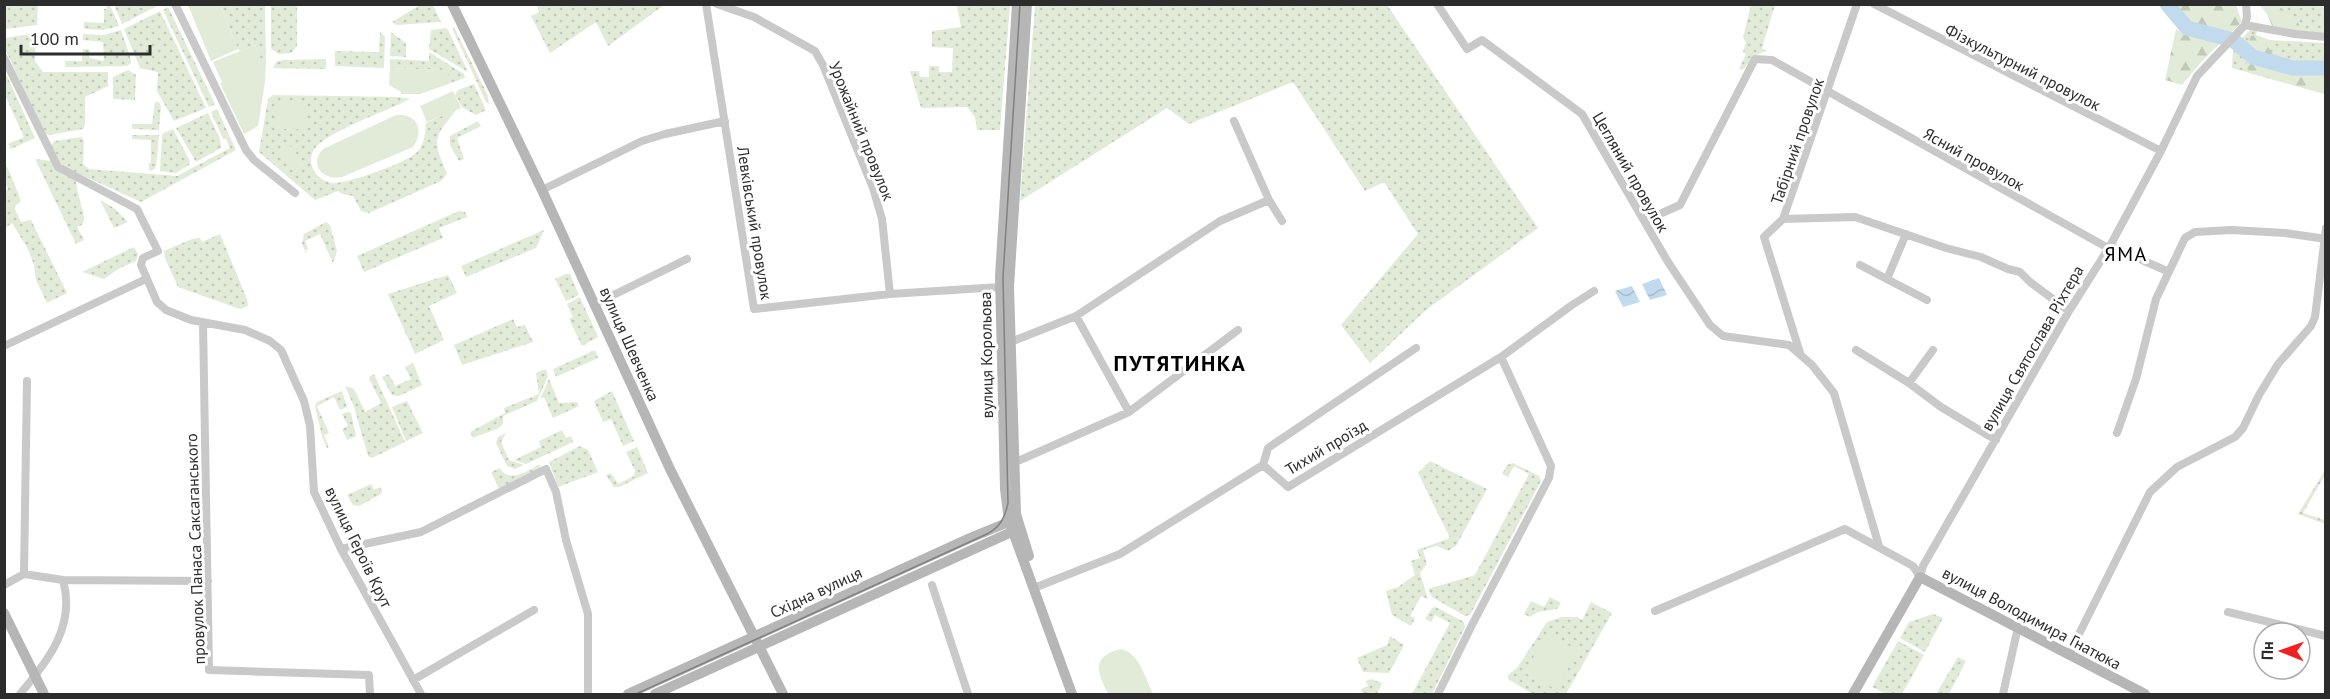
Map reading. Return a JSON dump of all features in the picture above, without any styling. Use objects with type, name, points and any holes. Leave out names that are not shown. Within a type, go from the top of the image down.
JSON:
[{"type":"main road","name":"вулиця Шевченка","points":[[452,4],[542,190],[669,469],[783,694]]},
{"type":"main road","name":"вулиця Корольова","points":[[1017,4],[1000,286],[1005,343],[1009,465],[1015,525],[1072,694]]},
{"type":"main road","name":"вулиця Корольова","points":[[1005,343],[1027,4]]},
{"type":"main road","name":"вулиця Корольова","points":[[1015,525],[1079,694]]},
{"type":"main road","name":"Східна вулиця","points":[[634,693],[757,642],[1015,525]]},
{"type":"main road","name":"вулиця Володимира Гнатюка","points":[[1920,577],[2145,694]]},
{"type":"main road","name":"вулиця Святослава Ріхтера","points":[[1853,694],[1920,577]]},
{"type":"main road","points":[[4,614],[44,694]]},
{"type":"main road","name":"Східна вулиця","points":[[655,694],[757,642]]},
{"type":"street","points":[[175,4],[246,150],[254,160],[295,193]]},
{"type":"street","name":"Левківський провулок","points":[[706,4],[754,309],[890,294],[1000,286]]},
{"type":"street","name":"Урожайний провулок","points":[[717,4],[754,17],[815,51],[873,188],[882,219],[890,294]]},
{"type":"street","name":"Цегляний провулок","points":[[1437,4],[1467,49],[1482,40],[1582,114],[1668,261],[1710,325],[1723,336],[1789,345],[1800,354]]},
{"type":"street","name":"Табірний провулок","points":[[1857,4],[1784,219],[1764,237],[1800,354],[1812,364],[1834,393],[1879,546]]},
{"type":"street","name":"Фізкультурний провулок","points":[[1874,4],[2161,151]]},
{"type":"street","points":[[2246,4],[2245,25],[2325,37]]},
{"type":"street","name":"вулиця Святослава Ріхтера","points":[[1920,577],[1923,567],[2069,311],[2109,247],[2161,151],[2197,76],[2245,25]]},
{"type":"street","points":[[4,58],[58,167],[137,209],[158,251],[141,261],[146,279],[4,346]]},
{"type":"street","name":"Ясний провулок","points":[[1644,221],[1680,205],[1755,59],[1772,60],[2109,247],[2167,271]]},
{"type":"street","points":[[542,190],[642,141],[725,121]]},
{"type":"street","points":[[1234,121],[1269,200],[1282,221]]},
{"type":"street","points":[[1005,343],[1076,316],[1220,221],[1269,200]]},
{"type":"street","points":[[1784,219],[1855,217],[1981,257],[2007,269],[2020,272],[2069,311]]},
{"type":"street","points":[[2069,654],[2150,492],[2177,467],[2235,437],[2243,428],[2278,363],[2311,326],[2316,317],[2325,228]]},
{"type":"street","points":[[2117,433],[2136,379],[2156,299],[2167,271],[2185,238],[2195,232],[2232,230],[2324,238]]},
{"type":"street","points":[[1887,279],[1906,234]]},
{"type":"street","points":[[595,304],[687,259]]},
{"type":"street","points":[[1860,265],[1927,300]]},
{"type":"street","name":"вулиця Героїв Крут","points":[[146,279],[161,306],[180,316],[203,323],[245,330],[270,341],[281,350],[304,401],[310,426],[314,492],[341,549],[421,694]]},
{"type":"street","name":"Тихий проїзд","points":[[1039,586],[1120,554],[1263,465],[1288,487],[1501,357],[1594,291]]},
{"type":"street","points":[[1076,316],[1129,412]]},
{"type":"street","name":"провулок Панаса Саксаганського","points":[[203,323],[209,670],[369,675],[370,694]]},
{"type":"street","points":[[1009,465],[1129,412],[1238,330]]},
{"type":"street","points":[[1263,465],[1268,448],[1416,348]]},
{"type":"street","points":[[1856,350],[1909,383],[1941,407],[1996,440]]},
{"type":"street","points":[[1909,383],[1933,350]]},
{"type":"street","points":[[1438,694],[1549,478],[1551,466],[1501,357]]},
{"type":"street","points":[[24,574],[27,381]]},
{"type":"street","points":[[341,549],[421,532],[546,469],[556,492],[566,540],[588,614],[588,694]]},
{"type":"street","name":"вулиця Володимира Гнатюка","points":[[1655,611],[1845,530],[1913,566],[1920,577]]},
{"type":"street","points":[[4,585],[24,574],[63,580],[208,581]]},
{"type":"street","points":[[20,694],[35,676],[61,633],[67,615],[67,593],[63,580]]},
{"type":"street","points":[[932,585],[968,694]]},
{"type":"street","points":[[413,680],[534,610]]},
{"type":"street","points":[[2228,612],[2325,636]]},
{"type":"street","points":[[2003,694],[2018,627]]},
{"type":"green space","points":[[5,4],[38,5],[37,25],[5,29]]},
{"type":"green space","points":[[107,5],[110,5],[119,26],[103,30],[84,29],[84,22],[104,23],[104,9],[107,9]]},
{"type":"green space","points":[[114,5],[157,5],[122,24]]},
{"type":"green space","points":[[188,5],[220,5],[238,49],[211,61]]},
{"type":"green space","points":[[220,5],[265,5],[266,64],[263,65],[255,45],[240,51],[238,49]]},
{"type":"green space","points":[[271,5],[297,5],[297,46],[291,53],[279,54],[271,49]]},
{"type":"green space","points":[[420,5],[433,5],[441,22],[396,25],[392,22]]},
{"type":"green space","points":[[537,5],[664,5],[608,46],[596,22],[550,53],[531,16],[539,12]]},
{"type":"green space","points":[[957,5],[1010,5],[1000,130],[977,130],[975,117],[967,107],[921,108],[910,71],[919,71],[920,77],[929,77],[929,66],[939,66],[939,72],[952,72],[953,48],[932,47],[932,31],[961,27]]},
{"type":"green space","points":[[1035,5],[1387,5],[1538,228],[1426,310],[1370,363],[1341,325],[1418,234],[1384,182],[1365,191],[1293,82],[1189,124],[1167,108],[1020,201]]},
{"type":"green space","points":[[1751,5],[1775,5],[1762,48],[1767,51],[1758,54],[1742,70],[1739,69],[1746,54],[1743,52],[1746,42],[1743,37]]},
{"type":"green space","points":[[2170,5],[2236,5],[2242,22],[2202,61],[2182,85],[2165,80],[2176,29],[2185,35],[2193,28]]},
{"type":"green space","points":[[2260,5],[2325,5],[2325,35],[2274,30]]},
{"type":"green space","points":[[2260,5],[2278,5],[2299,24],[2298,29],[2292,32],[2274,30]]},
{"type":"green space","points":[[168,7],[215,104],[209,107],[163,10]]},
{"type":"green space","points":[[160,11],[206,108],[174,121],[157,91],[158,72],[140,68],[124,29]]},
{"type":"green space","points":[[454,27],[488,96],[489,104],[486,102],[452,28]]},
{"type":"green space","points":[[446,28],[468,72],[429,49],[431,30]]},
{"type":"green space","points":[[121,30],[130,56],[131,63],[127,66],[65,67],[65,61],[82,61],[83,49],[90,50],[89,58],[104,61],[103,42],[83,40],[83,34],[104,35]]},
{"type":"green space","points":[[2250,30],[2257,31],[2256,35],[2270,40],[2325,43],[2325,94],[2232,68],[2233,47]]},
{"type":"green space","points":[[380,32],[385,37],[384,68],[335,66],[335,51],[379,52]]},
{"type":"green space","points":[[391,32],[406,43],[406,57],[390,56]]},
{"type":"green space","points":[[35,33],[35,61],[43,72],[108,72],[108,86],[85,97],[83,129],[49,135],[44,133],[5,49],[5,38]]},
{"type":"green space","points":[[2256,35],[2285,65],[2298,68],[2325,66],[2325,94],[2249,73],[2246,64],[2247,50],[2251,36]]},
{"type":"green space","points":[[255,45],[263,64],[266,64],[265,82],[258,126],[244,134],[220,83],[222,82],[213,62]]},
{"type":"green space","points":[[429,52],[464,74],[465,78],[451,83],[445,70],[390,68],[390,59],[429,61]]},
{"type":"green space","points":[[326,59],[326,69],[273,68],[276,62],[283,60]]},
{"type":"green space","points":[[390,68],[446,70],[451,83],[420,94],[401,94],[389,85]]},
{"type":"green space","points":[[128,70],[136,75],[135,100],[113,99],[113,77]]},
{"type":"green space","points":[[7,76],[35,138],[11,149],[8,144],[24,137],[5,95],[5,77]]},
{"type":"green space","points":[[474,84],[486,110],[476,115],[462,107],[455,95],[458,90]]},
{"type":"green space","points":[[453,91],[461,108],[427,122],[420,106]]},
{"type":"green space","points":[[273,95],[410,99],[350,126],[319,144],[311,156],[313,168],[321,178],[334,183],[364,176],[410,157],[421,146],[426,123],[457,109],[437,139],[439,153],[447,174],[441,181],[369,213],[361,211],[353,196],[338,191],[315,200],[259,152],[268,99]]},
{"type":"green space","points":[[155,102],[159,102],[161,106],[159,130],[132,129],[132,124],[152,124]]},
{"type":"green space","points":[[277,103],[305,103],[305,129],[277,129]]},
{"type":"green space","points":[[217,109],[236,150],[141,202],[62,166],[51,145],[55,141],[81,137],[84,140],[83,164],[89,169],[177,176],[230,148],[226,139],[223,139],[211,112]]},
{"type":"green space","points":[[208,113],[220,139],[221,148],[196,162],[176,128]]},
{"type":"green space","points":[[396,115],[409,117],[417,124],[417,141],[413,147],[342,177],[329,177],[320,170],[317,161],[323,149]]},
{"type":"green space","points":[[478,121],[481,126],[457,138],[464,159],[459,161],[450,145],[450,136]]},
{"type":"green space","points":[[173,129],[190,161],[189,165],[176,173],[160,171],[162,134]]},
{"type":"green space","points":[[132,135],[159,135],[156,167],[152,171],[149,170],[151,140],[132,139]]},
{"type":"green space","points":[[292,146],[302,164],[291,170],[282,151]]},
{"type":"green space","points":[[35,159],[51,161],[56,170],[76,180],[84,217],[82,224],[77,227],[84,240],[76,244]]},
{"type":"green space","points":[[5,165],[20,198],[20,202],[14,207],[21,222],[31,220],[67,293],[47,303],[36,280],[34,265],[28,249],[12,223],[5,228],[5,191],[8,189],[5,182]]},
{"type":"green space","points":[[100,200],[114,208],[128,222],[114,228]]},
{"type":"green space","points":[[459,211],[465,212],[467,217],[439,228],[443,238],[364,272],[357,256]]},
{"type":"green space","points":[[326,222],[330,225],[337,251],[333,263],[320,234],[305,241],[307,253],[302,244],[304,234]]},
{"type":"green space","points":[[544,230],[536,248],[466,277],[461,266]]},
{"type":"green space","points":[[220,234],[247,299],[248,306],[240,309],[178,287],[165,258],[164,251],[192,239],[200,238],[202,242]]},
{"type":"green space","points":[[134,247],[138,254],[136,261],[104,279],[82,272]]},
{"type":"green space","points":[[570,274],[579,295],[566,301],[555,279]]},
{"type":"green space","points":[[448,275],[457,293],[429,306],[444,340],[415,354],[388,294]]},
{"type":"green space","points":[[580,297],[598,337],[582,346],[569,319],[573,317],[567,304]]},
{"type":"green space","points":[[513,319],[517,327],[525,325],[533,342],[462,365],[454,345]]},
{"type":"green space","points":[[595,350],[598,358],[556,377],[553,369]]},
{"type":"green space","points":[[413,363],[422,385],[399,396],[392,395],[382,377],[389,374],[395,386],[411,379],[405,367]]},
{"type":"green space","points":[[546,369],[548,376],[537,401],[503,416],[501,426],[473,438],[470,432],[505,413],[504,408],[539,394],[536,373]]},
{"type":"green space","points":[[374,374],[405,442],[372,458],[368,456],[354,407],[345,386],[354,389],[365,412],[381,403],[369,378]]},
{"type":"green space","points":[[549,379],[559,403],[577,402],[579,406],[553,418],[544,397],[540,399]]},
{"type":"green space","points":[[342,391],[347,407],[340,410],[334,397],[317,406],[329,433],[324,435],[329,447],[327,448],[315,406],[317,402]]},
{"type":"green space","points":[[612,391],[634,441],[623,446],[611,419],[603,422],[594,401]]},
{"type":"green space","points":[[407,401],[423,433],[406,441],[392,407]]},
{"type":"green space","points":[[351,413],[356,436],[347,440],[342,429],[348,426],[342,414]]},
{"type":"green space","points":[[562,430],[566,438],[571,436],[573,442],[526,464],[514,460],[541,447],[539,441]]},
{"type":"green space","points":[[506,433],[501,442],[509,460],[524,465],[515,469],[507,466],[496,443],[498,437]]},
{"type":"green space","points":[[580,446],[588,450],[598,472],[558,487],[549,462]]},
{"type":"green space","points":[[637,447],[648,473],[619,487],[614,487],[606,475],[611,473],[618,484],[634,476],[635,471],[626,452]]},
{"type":"green space","points":[[1430,461],[1487,489],[1456,546],[1448,551],[1437,546],[1423,550],[1427,564],[1420,573],[1428,599],[1421,596],[1410,616],[1415,618],[1411,626],[1392,615],[1386,591],[1398,587],[1415,575],[1411,561],[1420,558],[1417,550],[1450,538],[1418,473]]},
{"type":"green space","points":[[1513,463],[1539,476],[1541,481],[1470,615],[1465,616],[1432,597],[1428,589],[1475,575],[1529,474],[1514,466],[1508,477],[1502,474],[1507,465]]},
{"type":"green space","points":[[539,465],[542,468],[500,491],[491,472],[500,468],[504,473],[513,476]]},
{"type":"green space","points":[[2325,470],[2325,475],[2303,513],[2325,520],[2325,524],[2298,514]]},
{"type":"green space","points":[[371,484],[374,490],[380,487],[381,494],[359,506],[353,505],[347,495]]},
{"type":"green space","points":[[1550,597],[1561,603],[1557,609],[1538,612],[1530,617],[1524,614],[1531,601],[1544,607]]},
{"type":"green space","points":[[1591,602],[1612,613],[1566,694],[1533,694],[1508,679],[1508,675],[1517,668],[1547,622],[1562,617],[1577,617],[1582,620]]},
{"type":"green space","points":[[1436,607],[1464,622],[1465,627],[1432,694],[1412,694],[1450,623],[1435,615],[1431,622],[1425,619],[1432,608]]},
{"type":"green space","points":[[1933,614],[1943,618],[1925,652],[1900,638],[1909,622]]},
{"type":"green space","points":[[1546,633],[1577,650],[1557,690],[1525,673]]},
{"type":"green space","points":[[1390,636],[1404,645],[1389,673],[1363,672],[1357,658],[1387,645]]},
{"type":"green space","points":[[1898,641],[1924,655],[1902,694],[1886,694],[1872,687]]},
{"type":"green space","points":[[1120,649],[1127,651],[1137,660],[1153,694],[1108,694],[1099,673],[1100,661],[1110,652]]},
{"type":"green space","points":[[1958,657],[1966,661],[1949,694],[1936,694]]},
{"type":"green space","points":[[1371,679],[1382,683],[1377,694],[1363,694],[1361,689],[1368,686],[1366,681]]},
{"type":"water","points":[[1659,278],[1667,295],[1650,300],[1642,284]]},
{"type":"water","points":[[1632,286],[1640,302],[1623,307],[1615,291]]},
{"type":"waterway","points":[[2167,4],[2187,28],[2233,40],[2253,57],[2293,68],[2326,68]]},
{"type":"tram line","points":[[636,694],[987,534],[999,525],[1003,518],[1008,503],[1003,277],[1020,4]]},
{"type":"district","name":"ЯМА","points":[[2126,254]]},
{"type":"district","name":"ПУТЯТИНКА","points":[[1180,363]]}]
